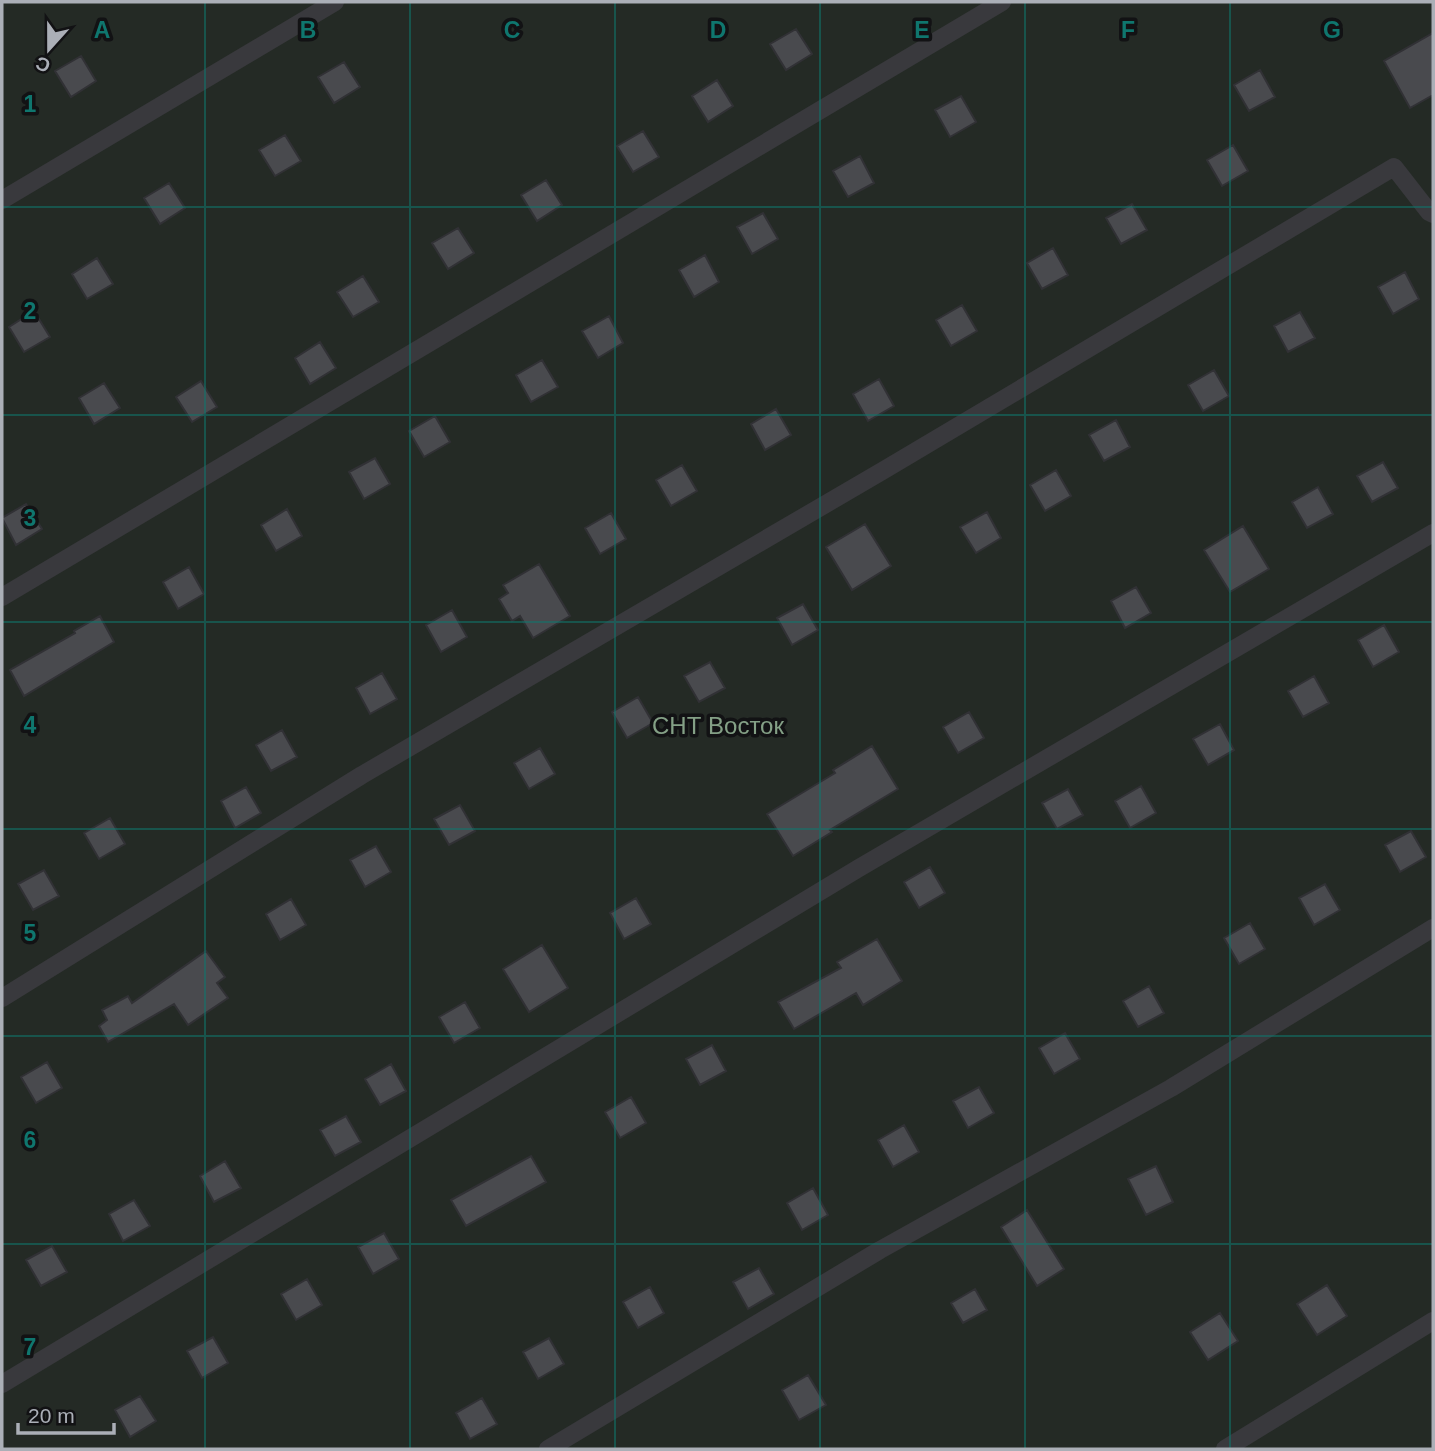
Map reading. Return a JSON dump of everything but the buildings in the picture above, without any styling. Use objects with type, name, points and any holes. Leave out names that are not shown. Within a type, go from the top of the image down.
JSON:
[{"type":"lane","points":[[2,200],[335,2]]},
{"type":"lane","points":[[2,597],[1002,2]]},
{"type":"lane","points":[[2,999],[362,775],[1394,167],[1433,214]]},
{"type":"lane","points":[[2,1384],[859,868],[1433,533]]},
{"type":"lane","points":[[548,1449],[880,1250],[1171,1088],[1433,928]]},
{"type":"lane","points":[[1226,1449],[1433,1321]]},
{"type":"green space","name":"СНТ Восток","points":[[2,2],[1433,2],[1433,1449],[2,1449]]}]
